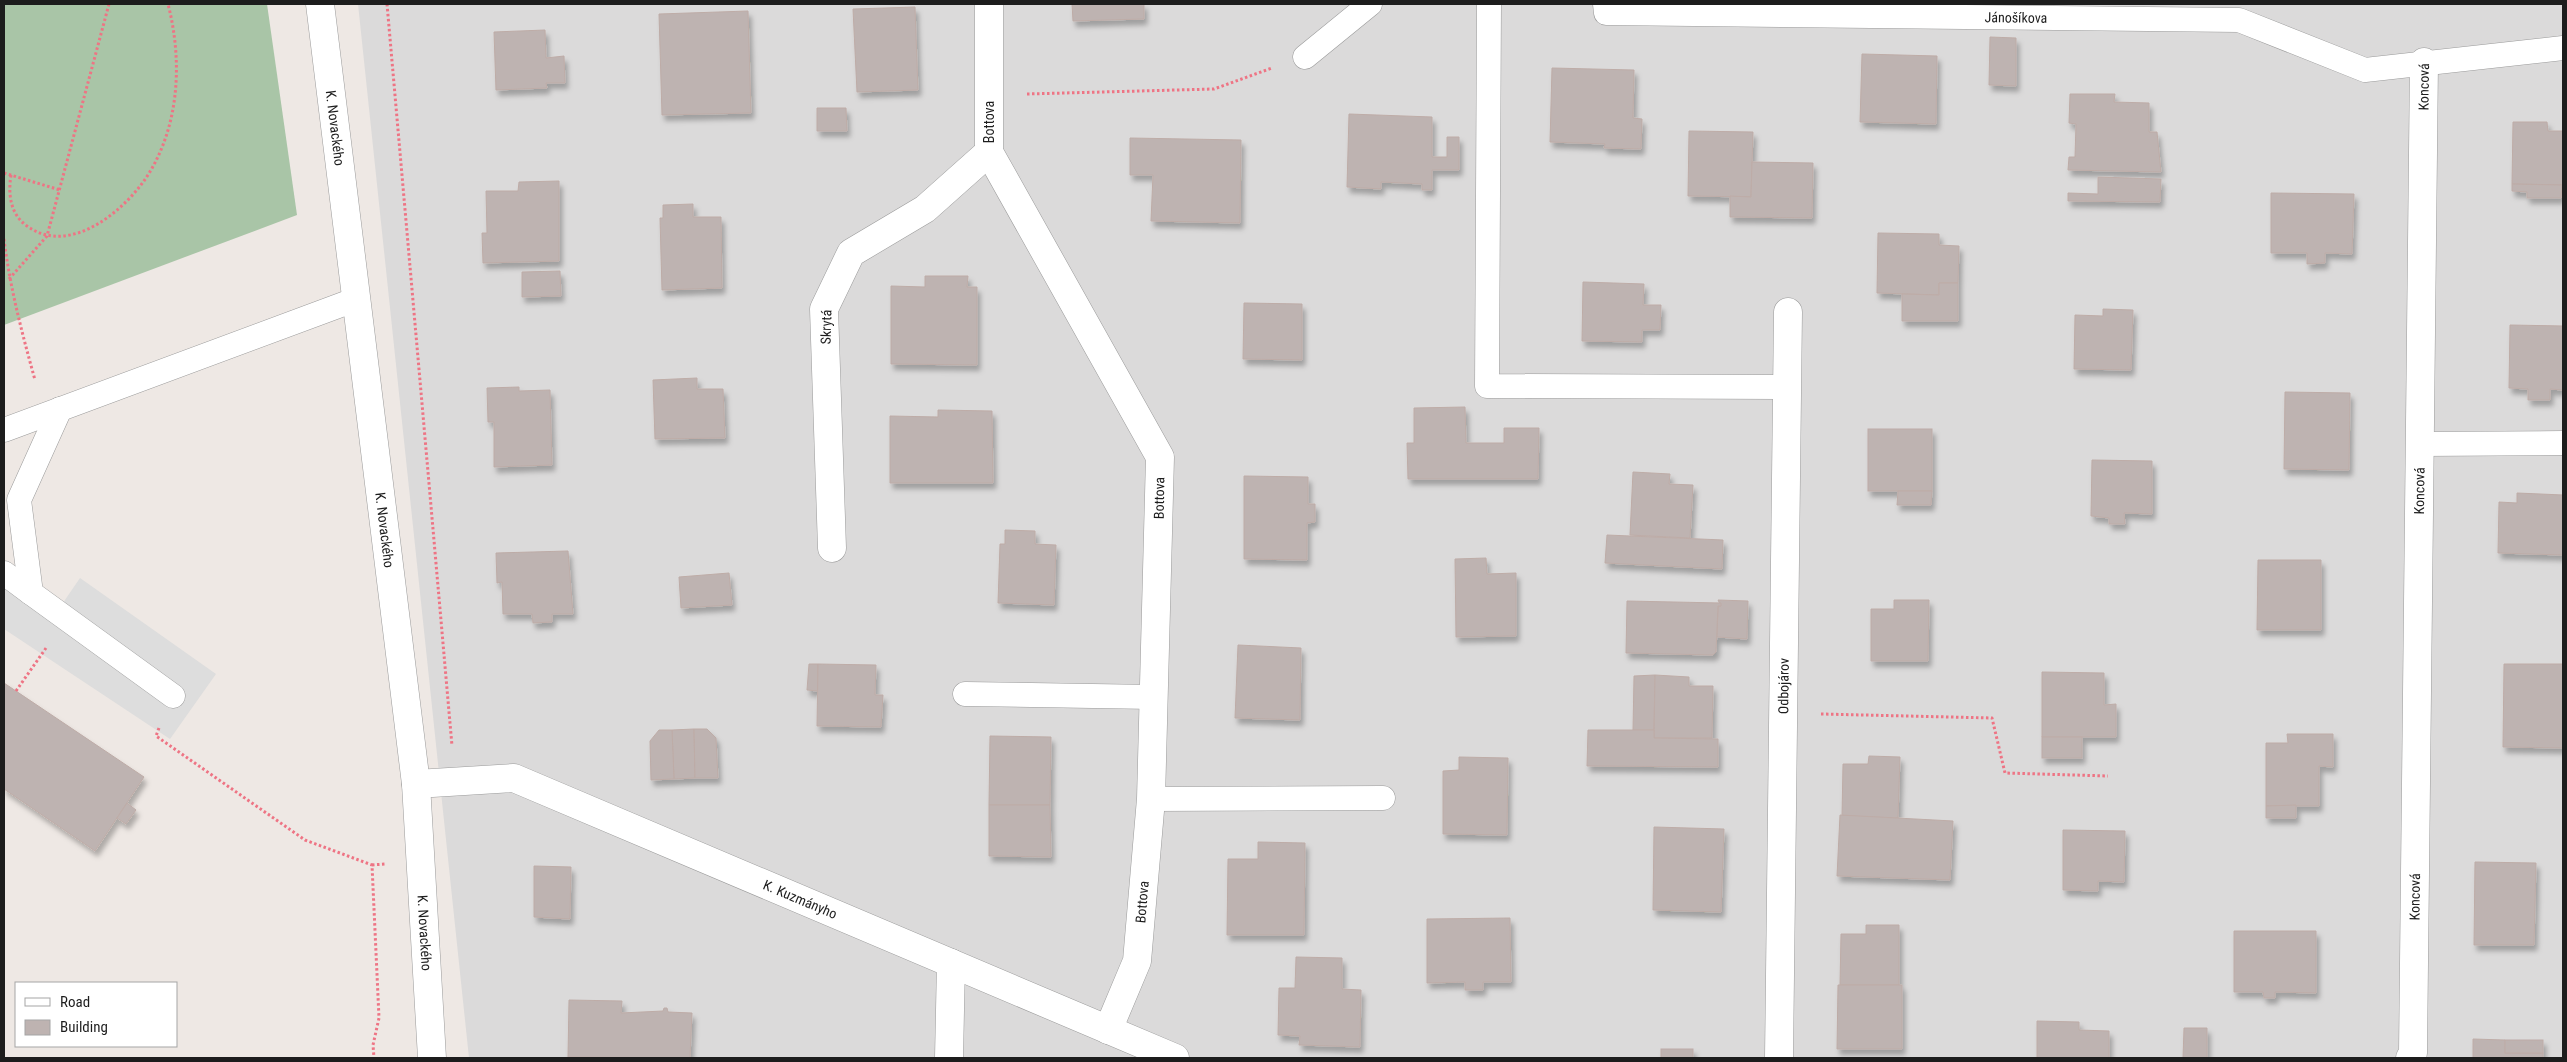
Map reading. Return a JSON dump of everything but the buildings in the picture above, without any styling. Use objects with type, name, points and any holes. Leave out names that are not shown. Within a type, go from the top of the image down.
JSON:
[{"type":"street","name":"K. Novackého","points":[[320,4],[416,784],[432,1058]]},
{"type":"street","name":"Bottova","points":[[989,4],[989,152],[1160,457],[1152,799],[1137,961],[1108,1030]]},
{"type":"street","name":"Koncová","points":[[2410,1058],[2413,1054],[2424,62]]},
{"type":"street","name":"Skrytá","points":[[832,548],[824,309],[851,253],[925,209],[989,152]]},
{"type":"street","name":"Odbojárov","points":[[1779,1058],[1788,312]]},
{"type":"street","name":"K. Kuzmányho","points":[[416,784],[514,778],[1175,1058]]},
{"type":"street","points":[[949,1058],[951,963]]},
{"type":"lane","points":[[1305,56],[1370,4]]},
{"type":"lane","points":[[1489,4],[1487,386],[1787,387]]},
{"type":"lane","name":"Jánošíkova","points":[[1605,4],[1606,13],[2239,20],[2365,70],[2424,62]]},
{"type":"lane","name":"Koncová","points":[[2424,62],[2563,48]]},
{"type":"lane","points":[[4,430],[357,299]]},
{"type":"lane","points":[[31,593],[19,500],[53,412]]},
{"type":"lane","points":[[2420,444],[2563,443]]},
{"type":"lane","points":[[4,573],[173,696]]},
{"type":"lane","points":[[965,694],[1154,697]]},
{"type":"lane","points":[[1152,799],[1383,798]]},
{"type":"path","points":[[9,279],[48,236],[109,4]]},
{"type":"path","points":[[11,175],[9,192],[13,209],[23,223],[37,233],[48,236],[71,236],[108,216],[130,198],[151,170],[164,140],[171,114],[178,74],[176,46],[168,4]]},
{"type":"path","points":[[387,4],[455,781]]},
{"type":"path","points":[[989,94],[1214,89],[1305,56]]},
{"type":"path","points":[[4,173],[60,190]]},
{"type":"path","points":[[4,239],[9,279],[53,412]]},
{"type":"path","points":[[16,690],[66,619]]},
{"type":"path","points":[[173,696],[156,736],[305,840],[372,865],[379,1018],[373,1045],[374,1058]]},
{"type":"path","points":[[1783,713],[1992,718],[2005,773],[2108,776]]},
{"type":"shaded area","points":[[358,4],[2563,4],[2563,1058],[469,1058]]},
{"type":"shaded area","points":[[80,578],[216,674],[170,739],[4,629],[4,580],[54,616]]},
{"type":"green space","points":[[4,4],[267,4],[297,215],[4,325]]}]
